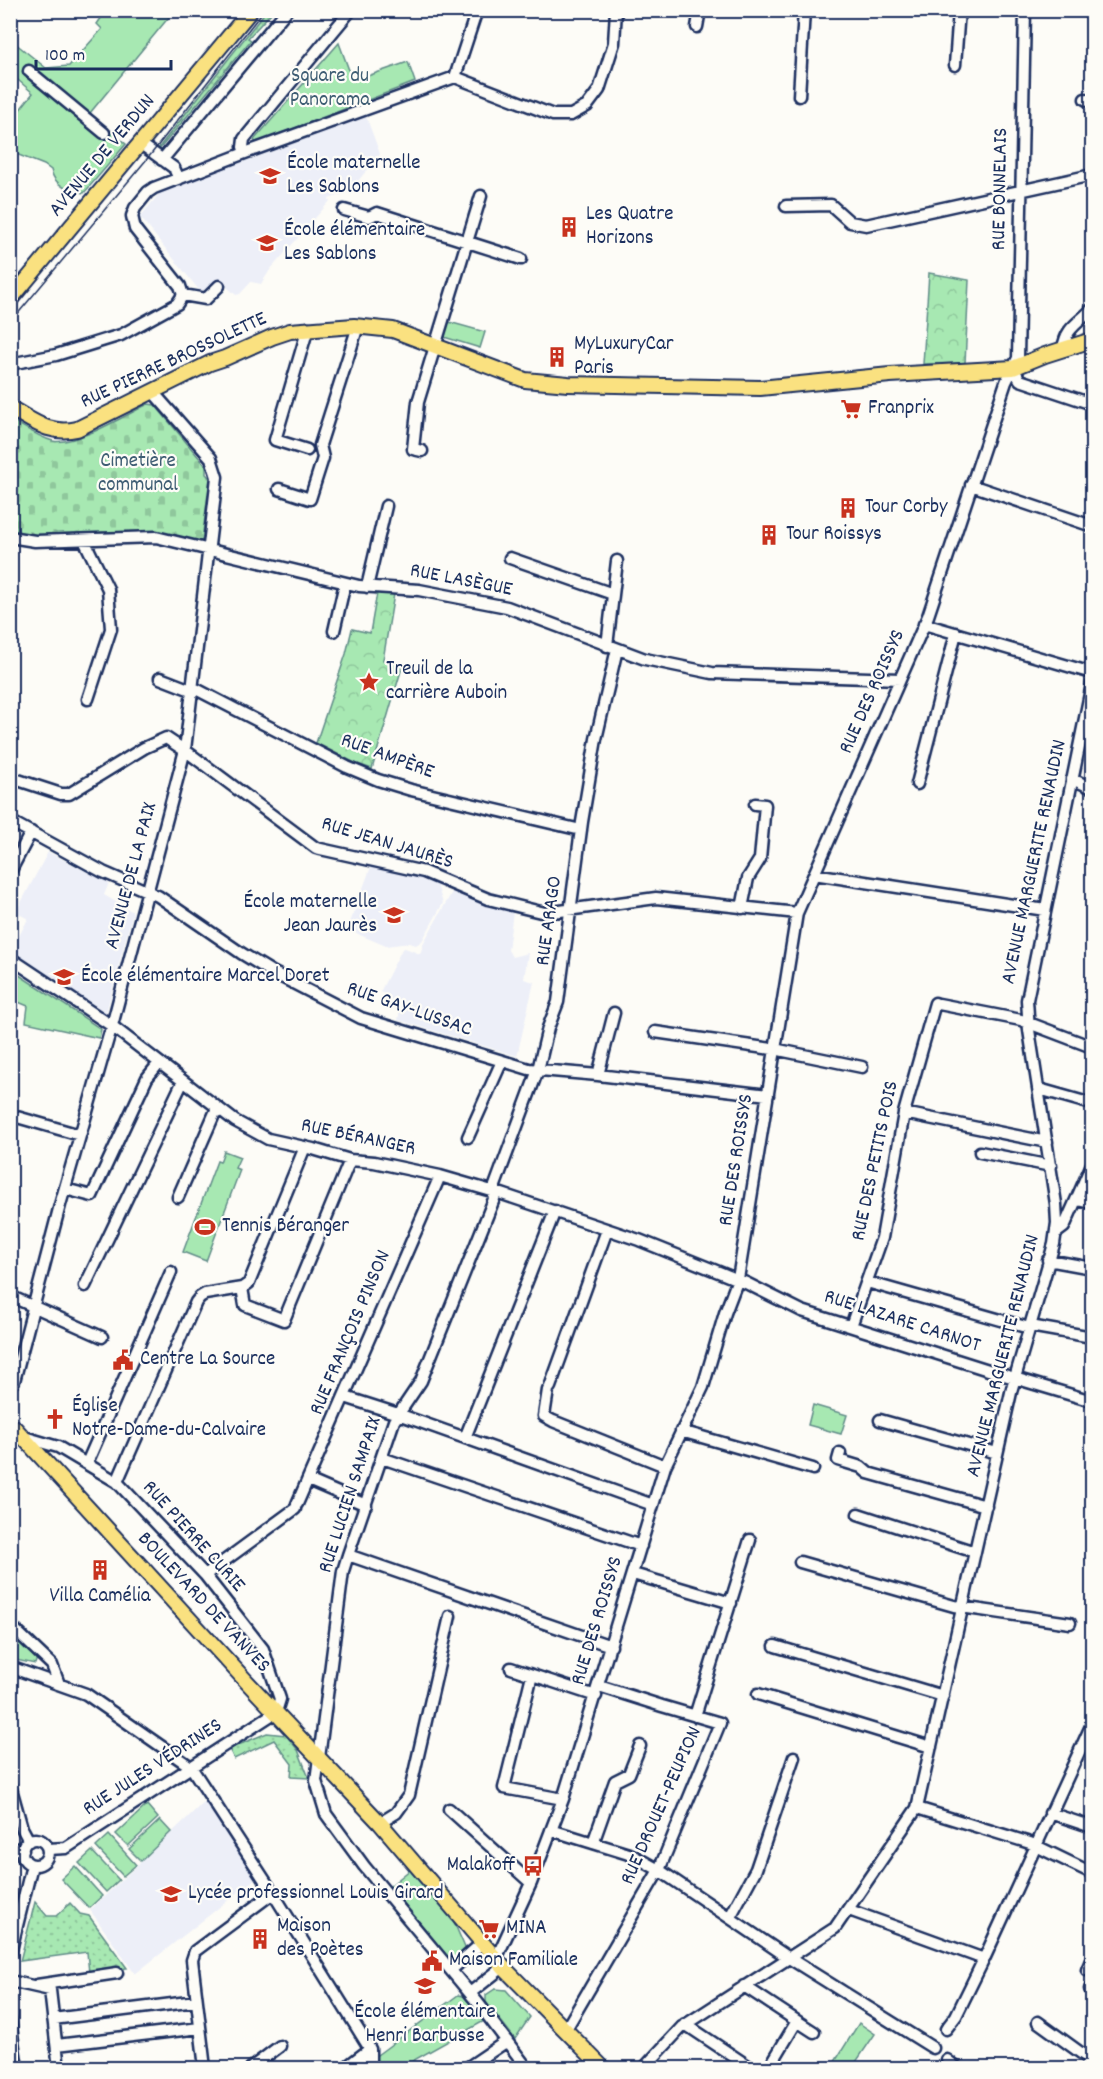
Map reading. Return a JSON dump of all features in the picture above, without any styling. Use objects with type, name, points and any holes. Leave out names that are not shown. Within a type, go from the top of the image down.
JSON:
[{"type":"main road","name":"AVENUE DE VERDUN","points":[[10,300],[251,10]]},
{"type":"main road","name":"RUE PIERRE BROSSOLETTE","points":[[10,408],[52,430],[63,432],[89,424],[210,363],[272,337],[308,328],[358,326],[393,330],[525,380],[568,384],[760,388],[890,375],[1013,368],[1088,341]]},
{"type":"main road","name":"BOULEVARD DE VANVES","points":[[10,1422],[380,1823],[500,1963],[603,2068]]},
{"type":"street","points":[[162,160],[287,10]]},
{"type":"street","points":[[245,153],[244,139],[351,10]]},
{"type":"street","points":[[455,77],[477,10]]},
{"type":"street","points":[[183,295],[180,286],[135,229],[132,216],[135,208],[148,192],[245,153],[455,77],[553,115],[571,115],[587,106],[599,90],[614,43],[616,10]]},
{"type":"street","points":[[697,27],[700,10]]},
{"type":"street","points":[[799,96],[804,10]]},
{"type":"street","points":[[955,65],[959,10]]},
{"type":"street","name":"RUE BONNELAIS","points":[[1013,368],[1018,358],[1025,10]]},
{"type":"street","points":[[28,71],[104,133]]},
{"type":"street","points":[[141,144],[174,168],[179,179]]},
{"type":"street","points":[[786,206],[831,205],[850,222],[866,225],[1092,175]]},
{"type":"street","points":[[422,451],[413,449],[418,402],[481,196]]},
{"type":"street","points":[[344,210],[369,217],[377,213],[521,259]]},
{"type":"street","points":[[183,295],[206,299],[219,286]]},
{"type":"street","points":[[10,364],[56,355],[121,335],[177,304],[183,295]]},
{"type":"street","points":[[1063,349],[1071,326],[1081,321],[1092,309]]},
{"type":"street","points":[[1081,321],[1088,341]]},
{"type":"street","points":[[279,489],[310,499],[323,458],[320,444],[358,326]]},
{"type":"street","points":[[306,450],[275,441],[308,328]]},
{"type":"street","points":[[1013,368],[1020,380],[1092,404]]},
{"type":"street","name":"RUE DES ROISSYS","points":[[500,1963],[563,1799],[665,1466],[703,1387],[730,1296],[738,1280],[797,913],[924,624],[970,485],[1013,368]]},
{"type":"street","name":"AVENUE DE LA PAIX","points":[[12,1383],[112,1026],[185,750],[217,488],[214,464],[153,392]]},
{"type":"street","points":[[970,485],[1092,526]]},
{"type":"street","points":[[367,586],[386,506]]},
{"type":"street","name":"RUE LASÈGUE","points":[[10,537],[35,541],[156,537],[345,583],[419,590],[507,607],[645,659],[712,673],[900,679]]},
{"type":"street","points":[[84,540],[108,589],[111,628],[88,699]]},
{"type":"street","points":[[510,558],[613,594]]},
{"type":"street","name":"RUE ARAGO","points":[[493,1191],[538,1070],[548,1028],[558,1002],[581,830],[612,647],[613,594],[617,561]]},
{"type":"street","points":[[334,631],[345,583]]},
{"type":"street","points":[[924,624],[1092,673]]},
{"type":"street","points":[[917,784],[957,633]]},
{"type":"street","name":"RUE AMPÈRE","points":[[160,678],[191,689],[347,767],[378,780],[411,790],[581,830]]},
{"type":"street","name":"AVENUE MARGUERITE RENAUDIN","points":[[644,2068],[685,2024],[836,1928],[917,1808],[1014,1378],[1056,1233],[1056,1204],[1028,1023],[1027,1000],[1092,684]]},
{"type":"street","name":"RUE JEAN JAURÈS","points":[[10,780],[18,780],[61,794],[69,794],[144,748],[166,738],[316,848],[424,872],[488,898],[542,912],[656,898],[797,913]]},
{"type":"street","points":[[1072,779],[1092,788]]},
{"type":"street","points":[[742,908],[748,878],[760,859],[765,805],[754,804]]},
{"type":"street","name":"RUE GAY-LUSSAC","points":[[10,821],[103,872],[158,896],[272,972],[361,1018],[538,1070],[768,1095]]},
{"type":"street","points":[[10,872],[31,832]]},
{"type":"street","points":[[814,874],[1045,910]]},
{"type":"street","name":"RUE BÉRANGER","points":[[10,958],[112,1026],[235,1121],[268,1139],[350,1160],[374,1162],[440,1176],[493,1191],[639,1240],[738,1280]]},
{"type":"street","name":"RUE DES PETITS POIS","points":[[851,1326],[882,1238],[904,1113],[937,1003],[1028,1023]]},
{"type":"street","points":[[598,1075],[614,1012]]},
{"type":"street","points":[[1028,1023],[1092,1047]]},
{"type":"street","points":[[655,1032],[774,1049],[862,1067]]},
{"type":"street","points":[[468,1137],[502,1061]]},
{"type":"street","points":[[65,1189],[92,1196],[147,1078],[159,1063]]},
{"type":"street","points":[[85,1286],[183,1081]]},
{"type":"street","points":[[1039,1089],[1092,1104]]},
{"type":"street","points":[[178,1197],[217,1108]]},
{"type":"street","points":[[904,1113],[1047,1142]]},
{"type":"street","points":[[10,1115],[81,1135]]},
{"type":"street","points":[[117,1482],[196,1302],[205,1294],[242,1288],[249,1283],[305,1147]]},
{"type":"street","points":[[980,1152],[1051,1166]]},
{"type":"street","points":[[242,1288],[245,1305],[284,1320],[350,1160]]},
{"type":"street","points":[[1056,1233],[1064,1227],[1078,1200],[1092,1164]]},
{"type":"street","name":"RUE FRANÇOIS PINSON","points":[[205,1575],[296,1507],[440,1176]]},
{"type":"street","name":"RUE LUCIEN SAMPAIX","points":[[493,1191],[494,1199],[421,1381],[394,1421],[343,1571],[316,1780],[324,1809],[364,1866],[451,1970],[527,2068]]},
{"type":"street","points":[[1078,1200],[1092,1203]]},
{"type":"street","points":[[465,1438],[555,1211]]},
{"type":"street","points":[[607,1230],[549,1389],[544,1416],[665,1466]]},
{"type":"street","points":[[1048,1260],[1092,1268]]},
{"type":"street","points":[[87,1463],[171,1272]]},
{"type":"street","name":"RUE LAZARE CARNOT","points":[[738,1280],[802,1311],[1092,1401]]},
{"type":"street","points":[[867,1281],[1029,1327],[1092,1337]]},
{"type":"street","points":[[10,1296],[102,1337]]},
{"type":"street","points":[[345,1397],[399,1414],[652,1505]]},
{"type":"street","points":[[880,1420],[998,1453]]},
{"type":"street","points":[[681,1431],[813,1469]]},
{"type":"street","name":"RUE PIERRE CURIE","points":[[24,1437],[58,1447],[117,1482],[205,1575],[263,1649],[280,1698],[276,1712]]},
{"type":"street","points":[[840,1453],[838,1460],[861,1467],[868,1473],[986,1506]]},
{"type":"street","points":[[382,1458],[641,1546]]},
{"type":"street","points":[[308,1479],[366,1505]]},
{"type":"street","points":[[858,1514],[975,1552]]},
{"type":"street","points":[[511,1668],[695,1716],[750,1540]]},
{"type":"street","points":[[348,1555],[611,1646]]},
{"type":"street","points":[[800,1562],[962,1608],[1070,1623]]},
{"type":"street","points":[[633,1574],[731,1603]]},
{"type":"street","points":[[380,1823],[396,1813],[409,1795],[450,1616]]},
{"type":"street","points":[[10,1625],[52,1665],[59,1684]]},
{"type":"street","points":[[775,1646],[943,1696]]},
{"type":"street","points":[[10,1667],[86,1694],[191,1767],[370,2049],[370,2068]]},
{"type":"street","points":[[532,1675],[504,1788],[563,1799]]},
{"type":"street","points":[[758,1694],[931,1747]]},
{"type":"street","name":"RUE JULES VÉDRINES","points":[[48,1849],[66,1848],[276,1712]]},
{"type":"street","name":"RUE DROUET-PEUPION","points":[[566,2030],[658,1870],[720,1723],[695,1716]]},
{"type":"street","points":[[946,2029],[956,2016],[974,1982],[1092,1724]]},
{"type":"street","points":[[593,1843],[615,1781],[629,1774],[639,1746]]},
{"type":"street","points":[[729,1917],[756,1869],[794,1757]]},
{"type":"street","points":[[10,1785],[26,1845],[24,1859],[37,1866],[45,1861],[48,1855],[48,1849],[40,1840],[26,1845],[10,1848]]},
{"type":"street","points":[[917,1808],[1036,1845],[1092,1873]]},
{"type":"street","points":[[449,1809],[531,1883]]},
{"type":"street","points":[[1050,1813],[1092,1827]]},
{"type":"street","points":[[551,1830],[632,1855],[789,1958],[933,2048]]},
{"type":"street","points":[[10,1954],[32,1865]]},
{"type":"street","points":[[205,2068],[192,1960],[195,1951],[273,1893]]},
{"type":"street","points":[[849,1910],[984,1959]]},
{"type":"street","points":[[451,1970],[482,1943]]},
{"type":"street","points":[[1087,1970],[1092,1958]]},
{"type":"street","points":[[470,1994],[500,1963]]},
{"type":"street","points":[[31,1986],[117,1973]]},
{"type":"street","points":[[10,1981],[50,1990],[59,2068]]},
{"type":"street","points":[[744,1986],[814,2032]]},
{"type":"street","points":[[53,2019],[196,2001]]},
{"type":"street","points":[[10,2020],[17,2068]]},
{"type":"street","points":[[769,2068],[797,2021]]},
{"type":"street","points":[[1038,2022],[1092,2061]]},
{"type":"street","points":[[685,2024],[751,2068]]},
{"type":"street","points":[[57,2045],[200,2028]]},
{"type":"street","points":[[467,2068],[507,2042]]},
{"type":"street","points":[[251,2068],[280,2046]]},
{"type":"street","points":[[345,2068],[370,2049]]},
{"type":"street","points":[[947,2060],[957,2068]]},
{"type":"shaded area","points":[[366,116],[380,154],[349,192],[329,199],[330,201],[270,270],[261,284],[251,282],[240,294],[236,295],[219,280],[203,295],[140,217],[160,193]]},
{"type":"shaded area","points":[[48,852],[109,883],[104,895],[133,912],[106,1013],[102,1014],[11,951],[28,919],[16,912]]},
{"type":"shaded area","name":"École maternelle Jean Jaurès","points":[[372,864],[419,875],[420,879],[437,885],[443,903],[422,941],[416,945],[409,943],[386,946],[348,928]]},
{"type":"shaded area","points":[[452,892],[513,912],[508,950],[512,957],[528,953],[524,979],[534,982],[517,1056],[398,1020],[399,1005],[380,992],[402,949],[420,954],[424,942]]},
{"type":"shaded area","name":"Lycée professionnel Louis Girard","points":[[205,1801],[255,1879],[135,1974],[90,1910]]},
{"type":"green space","points":[[106,11],[174,11],[90,113],[126,144],[84,193],[63,187],[53,176],[51,170],[44,165],[11,152],[11,121],[33,93],[11,74],[10,39],[46,68],[69,66],[102,29],[97,24]]},
{"type":"green space","points":[[266,11],[273,11],[248,38],[251,40],[158,151],[157,150]]},
{"type":"green space","name":"Square du Panorama","points":[[339,43],[353,81],[408,62],[415,82],[256,143],[254,140]]},
{"type":"green space","points":[[929,273],[969,280],[965,363],[923,364]]},
{"type":"green space","points":[[449,322],[485,332],[480,348],[444,337]]},
{"type":"green space","name":"Cimetière communal","points":[[148,404],[155,405],[206,466],[206,474],[210,478],[202,540],[199,543],[37,536],[11,532],[10,419],[42,437],[62,441],[87,434]]},
{"type":"green space","name":"Treuil de la carrière Auboin","points":[[377,593],[394,594],[383,660],[403,664],[372,769],[316,743],[346,654],[352,629],[370,633]]},
{"type":"green space","points":[[10,969],[101,1029],[99,1038],[26,1022],[28,1006],[11,999]]},
{"type":"green space","name":"Tennis Béranger","points":[[224,1151],[240,1157],[235,1168],[240,1170],[206,1261],[183,1252],[217,1161],[220,1162]]},
{"type":"green space","points":[[813,1405],[847,1415],[841,1434],[808,1425]]},
{"type":"green space","points":[[11,1636],[37,1658],[35,1664],[11,1659]]},
{"type":"green space","points":[[267,1733],[286,1735],[298,1750],[309,1778],[291,1777],[292,1764],[274,1740],[234,1759],[229,1749]]},
{"type":"green space","points":[[147,1805],[158,1818],[128,1846],[116,1834]]},
{"type":"green space","points":[[160,1820],[171,1832],[141,1861],[129,1849]]},
{"type":"green space","points":[[109,1835],[136,1865],[123,1876],[96,1847]]},
{"type":"green space","points":[[92,1851],[119,1880],[106,1892],[79,1863]]},
{"type":"green space","points":[[75,1866],[102,1896],[89,1908],[61,1879]]},
{"type":"green space","points":[[411,1869],[450,1913],[466,1950],[452,1962],[390,1886]]},
{"type":"green space","points":[[35,1902],[47,1916],[56,1916],[70,1903],[80,1914],[89,1916],[127,1968],[89,1973],[87,1952],[20,1961]]},
{"type":"green space","points":[[495,1989],[506,1990],[530,2017],[515,2039],[486,2002],[486,1995]]},
{"type":"green space","points":[[458,1995],[464,1996],[484,2021],[400,2068],[374,2068],[373,2058]]},
{"type":"green space","points":[[859,2023],[875,2034],[852,2068],[831,2068]]},
{"type":"tram line","points":[[10,323],[152,153],[264,10]]},
{"type":"place","name":"École maternelle Les Sablons","points":[[270,176]]},
{"type":"place","name":"Les Quatre Horizons","points":[[569,227]]},
{"type":"place","name":"École élémentaire Les Sablons","points":[[267,243]]},
{"type":"place","name":"MyLuxuryCar Paris","points":[[557,357]]},
{"type":"place","name":"Franprix","points":[[851,409]]},
{"type":"place","name":"Tour Corby","points":[[848,508]]},
{"type":"place","name":"Tour Roissys","points":[[769,535]]},
{"type":"place","name":"Treuil de la carrière Auboin","points":[[369,682]]},
{"type":"place","name":"École maternelle Jean Jaurès","points":[[394,915]]},
{"type":"place","name":"École élémentaire Marcel Doret","points":[[64,977]]},
{"type":"place","name":"Tennis Béranger","points":[[205,1227]]},
{"type":"place","name":"Centre La Source","points":[[123,1360]]},
{"type":"place","name":"Église Notre-Dame-du-Calvaire","points":[[55,1419]]},
{"type":"place","name":"Villa Camélia","points":[[100,1570]]},
{"type":"place","name":"Malakoff","points":[[533,1866]]},
{"type":"place","name":"Lycée professionnel Louis Girard","points":[[171,1894]]},
{"type":"place","name":"MINA","points":[[489,1929]]},
{"type":"place","name":"Maison des Poètes","points":[[260,1939]]},
{"type":"place","name":"Maison Familiale","points":[[432,1961]]},
{"type":"place","name":"École élémentaire Henri Barbusse","points":[[425,1986]]}]
